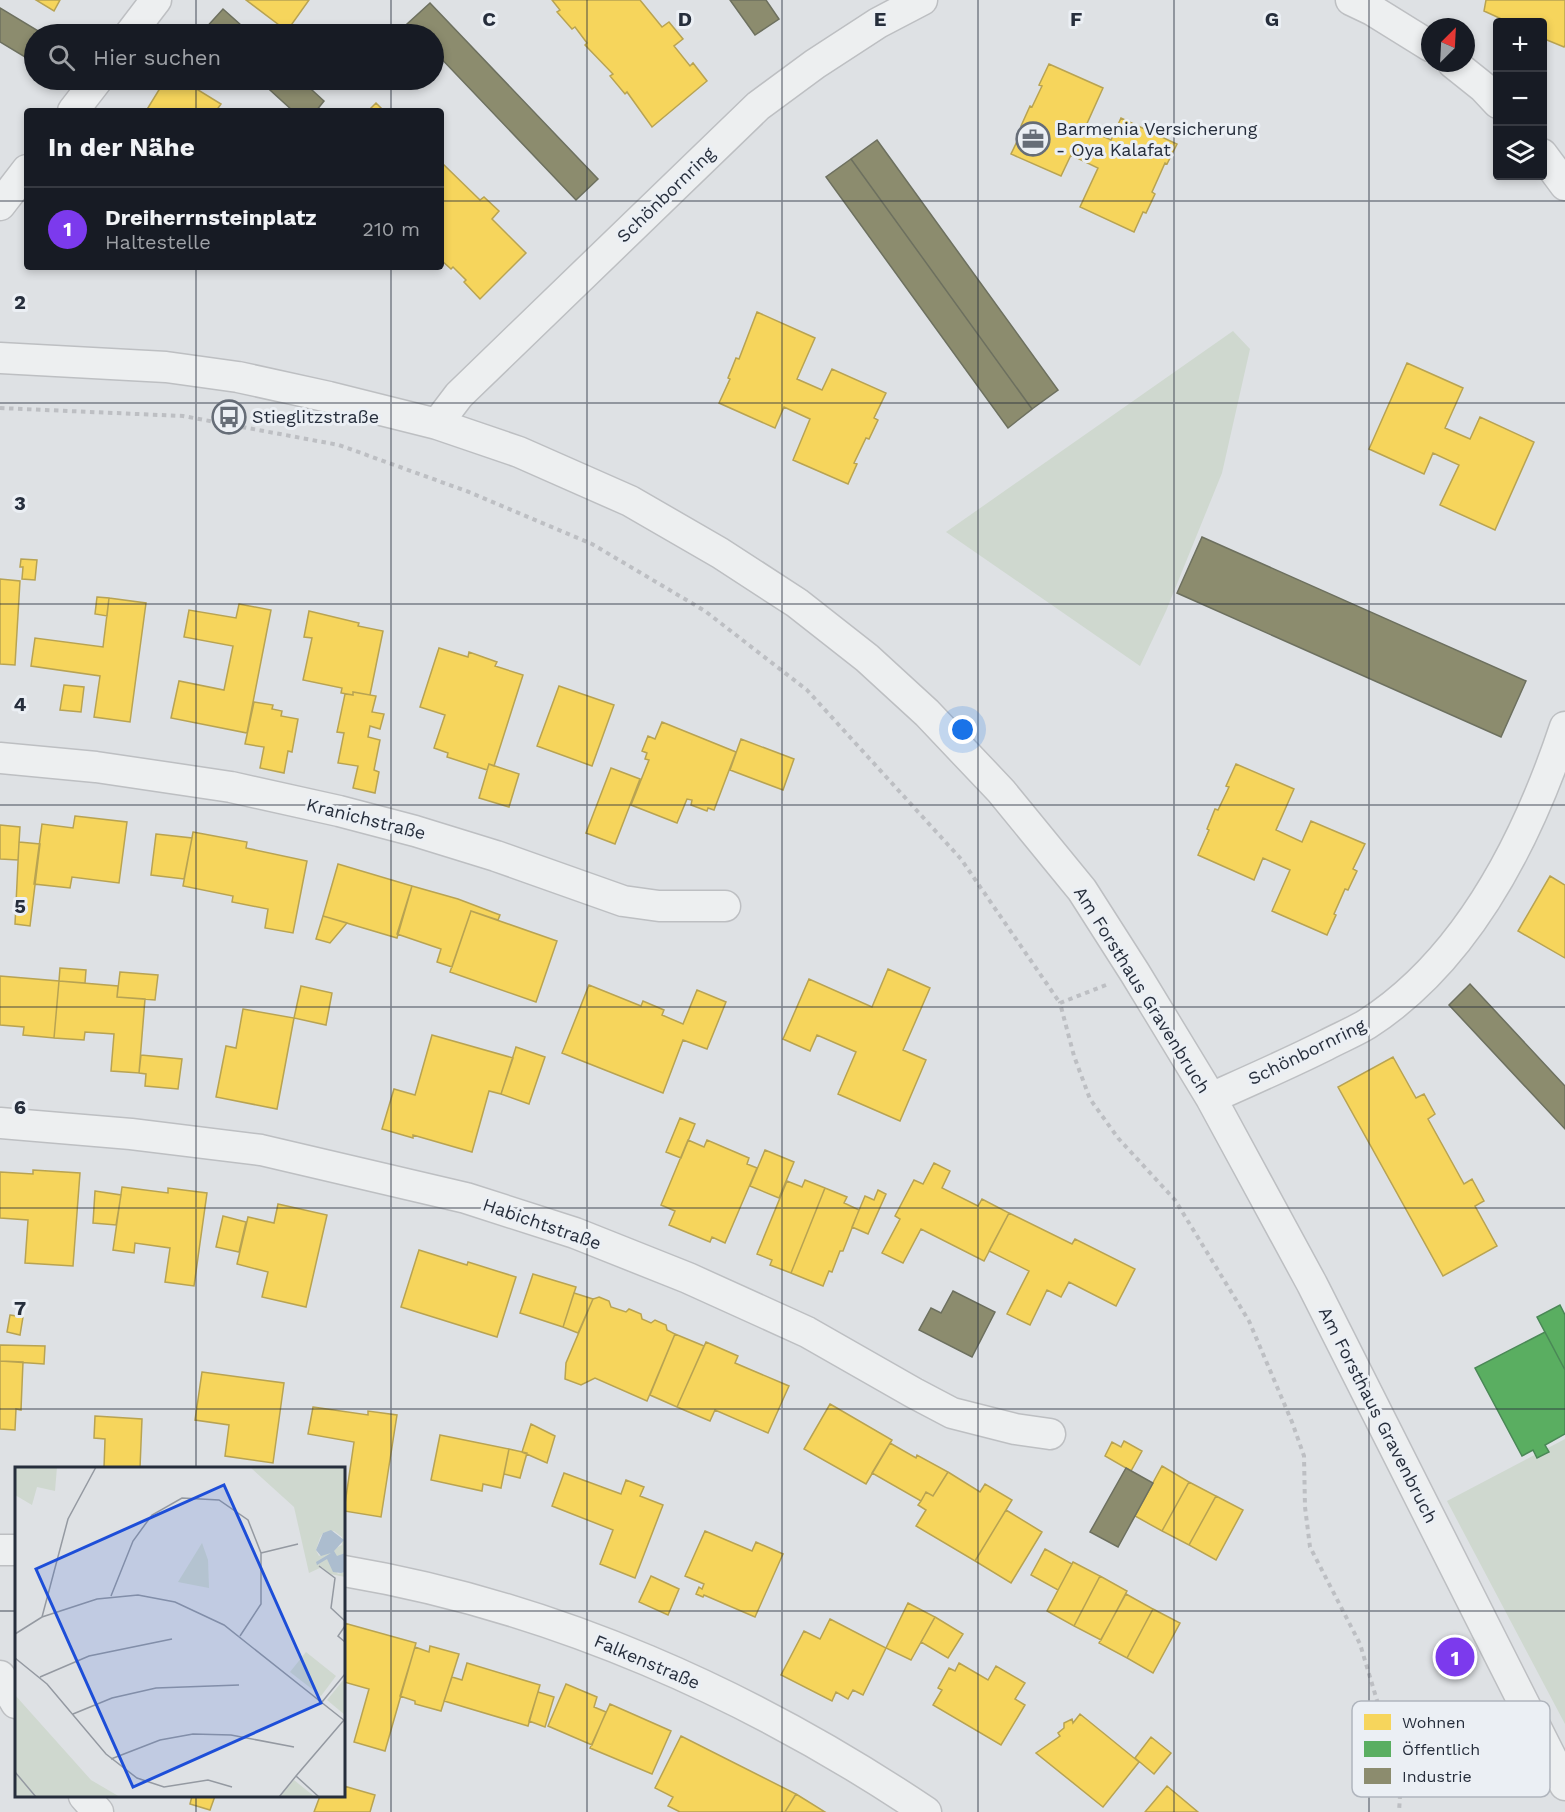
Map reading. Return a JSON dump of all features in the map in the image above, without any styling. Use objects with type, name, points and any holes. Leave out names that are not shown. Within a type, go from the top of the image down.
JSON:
[{"type":"street","points":[[138,24],[156,0]]},
{"type":"street","name":"Schönbornring","points":[[436,424],[459,394],[758,106],[807,69],[869,29],[922,0]]},
{"type":"street","points":[[1352,0],[1421,40]]},
{"type":"street","points":[[1464,72],[1483,87],[1493,99]]},
{"type":"street","points":[[75,108],[89,90]]},
{"type":"street","points":[[1547,161],[1565,185]]},
{"type":"street","points":[[0,205],[24,174]]},
{"type":"street","name":"Am Forsthaus Gravenbruch","points":[[0,358],[166,367],[238,377],[436,424],[519,452],[630,501],[720,553],[797,603],[867,658],[927,713],[1001,791],[1082,890],[1135,973],[1211,1098],[1312,1284],[1523,1701]]},
{"type":"street","name":"Schönbornring","points":[[1211,1098],[1366,1025],[1412,991],[1462,933],[1498,881],[1524,829],[1565,727]]},
{"type":"street","name":"Kranichstraße","points":[[0,758],[96,767],[231,787],[415,831],[496,856],[623,901],[659,906],[724,906]]},
{"type":"street","name":"Habichtstraße","points":[[0,1123],[130,1134],[261,1150],[466,1198],[575,1233],[688,1278],[807,1332],[952,1413],[1015,1429],[1050,1434]]},
{"type":"street","name":"Falkenstraße","points":[[345,1571],[402,1581],[505,1609],[637,1656],[709,1689],[842,1757],[926,1812]]},
{"type":"street","points":[[0,1676],[15,1701]]},
{"type":"street","name":"Am Forsthaus Gravenbruch","points":[[1550,1755],[1565,1785]]},
{"type":"street","points":[[85,1797],[99,1812]]},
{"type":"path","points":[[0,408],[183,416],[339,445],[469,492],[592,544],[705,611],[807,690],[961,860],[1060,1003],[1074,1056],[1090,1099],[1118,1138],[1175,1200],[1249,1321],[1304,1456],[1305,1508],[1310,1547],[1360,1644],[1377,1701]]},
{"type":"path","points":[[1060,1003],[1135,973]]},
{"type":"path","points":[[1399,1812],[1400,1797]]},
{"type":"shaded area","points":[[1233,331],[1250,349],[1222,473],[1166,611],[1140,666],[946,532]]},
{"type":"shaded area","points":[[1565,1439],[1565,1724],[1447,1501]]},
{"type":"building: Wohnen","points":[[36,0],[60,0],[54,11]]},
{"type":"building: Wohnen","points":[[246,0],[309,0],[292,24],[278,24]]},
{"type":"building: Wohnen","points":[[552,0],[640,0],[662,27],[669,22],[683,39],[674,46],[690,66],[693,63],[707,81],[652,127],[627,92],[625,94],[610,76],[613,74],[585,45],[587,43],[575,27],[572,29],[557,12],[560,10]]},
{"type":"building: Wohnen","points":[[1486,0],[1565,0],[1565,45],[1564,47],[1547,40],[1547,18],[1499,18],[1484,11]]},
{"type":"building: Wohnen","points":[[1049,64],[1103,88],[1085,128],[1111,140],[1121,118],[1177,144],[1167,164],[1165,163],[1152,192],[1155,194],[1146,213],[1143,212],[1134,232],[1080,207],[1098,168],[1071,155],[1061,176],[1011,154],[1024,127],[1021,126],[1030,106],[1032,107],[1042,86],[1039,85]]},
{"type":"building: Wohnen","points":[[159,90],[198,90],[221,104],[218,108],[148,108]]},
{"type":"building: Wohnen","points":[[376,103],[381,108],[371,108]]},
{"type":"building: Wohnen","points":[[444,165],[480,200],[484,197],[499,211],[492,219],[526,253],[480,299],[464,282],[466,280],[453,267],[451,269],[444,263]]},
{"type":"building: Wohnen","points":[[757,312],[815,338],[797,379],[822,390],[832,369],[886,393],[874,418],[878,420],[854,463],[857,464],[848,484],[793,460],[810,419],[784,407],[775,428],[719,403]]},
{"type":"building: Wohnen","points":[[1407,363],[1463,388],[1445,428],[1470,439],[1480,417],[1534,442],[1495,530],[1440,505],[1459,465],[1433,453],[1424,474],[1369,449]]},
{"type":"building: Wohnen","points":[[21,559],[37,560],[35,580],[22,579]]},
{"type":"building: Wohnen","points":[[0,579],[20,581],[15,665],[0,664]]},
{"type":"building: Wohnen","points":[[97,597],[109,598],[107,616],[95,614]]},
{"type":"building: Wohnen","points":[[109,598],[146,603],[130,722],[94,717],[100,676],[31,666],[35,638],[103,647]]},
{"type":"building: Wohnen","points":[[239,604],[271,610],[247,733],[171,718],[179,681],[224,690],[233,646],[184,637],[189,610],[236,618]]},
{"type":"building: Wohnen","points":[[309,611],[383,631],[370,695],[353,692],[353,695],[341,693],[342,688],[303,680],[312,638],[304,637]]},
{"type":"building: Wohnen","points":[[439,648],[468,657],[469,652],[497,662],[495,666],[523,675],[494,766],[489,764],[487,770],[447,757],[448,753],[434,748],[445,715],[420,707]]},
{"type":"building: Wohnen","points":[[64,685],[84,687],[81,712],[60,710]]},
{"type":"building: Wohnen","points":[[559,686],[614,705],[592,766],[537,746]]},
{"type":"building: Wohnen","points":[[353,692],[376,696],[372,712],[384,714],[380,729],[370,726],[368,737],[380,740],[374,770],[379,772],[375,793],[353,788],[358,766],[338,763],[344,733],[337,732],[345,694],[353,695]]},
{"type":"building: Wohnen","points":[[254,702],[273,705],[272,709],[282,711],[281,716],[298,719],[292,752],[288,751],[284,773],[260,768],[264,747],[245,744]]},
{"type":"building: Wohnen","points":[[662,722],[736,752],[714,810],[708,808],[707,811],[691,805],[692,800],[687,799],[677,823],[631,805],[649,760],[645,759],[647,753],[642,751],[648,736],[655,739]]},
{"type":"building: Wohnen","points":[[741,739],[794,759],[783,790],[730,770]]},
{"type":"building: Wohnen","points":[[489,764],[519,774],[509,807],[479,798]]},
{"type":"building: Wohnen","points":[[1236,764],[1294,789],[1276,830],[1302,842],[1311,821],[1365,844],[1353,869],[1357,871],[1348,890],[1345,889],[1327,935],[1272,911],[1290,870],[1263,858],[1254,880],[1198,855],[1215,809],[1218,810],[1229,787],[1226,786]]},
{"type":"building: Wohnen","points":[[611,768],[640,779],[615,844],[586,833]]},
{"type":"building: Wohnen","points":[[75,816],[127,822],[119,883],[72,877],[70,888],[34,884],[42,824],[73,828]]},
{"type":"building: Wohnen","points":[[0,825],[20,827],[18,860],[0,859]]},
{"type":"building: Wohnen","points":[[193,832],[247,842],[246,848],[307,861],[293,933],[265,928],[268,909],[232,902],[233,896],[183,886]]},
{"type":"building: Wohnen","points":[[156,834],[192,838],[184,879],[151,875]]},
{"type":"building: Wohnen","points":[[19,842],[40,844],[30,926],[15,924]]},
{"type":"building: Wohnen","points":[[338,864],[412,886],[397,938],[323,916]]},
{"type":"building: Wohnen","points":[[1550,876],[1565,885],[1565,958],[1518,931]]},
{"type":"building: Wohnen","points":[[412,886],[458,899],[500,915],[498,920],[471,911],[452,967],[437,962],[441,949],[397,934]]},
{"type":"building: Wohnen","points":[[471,911],[557,941],[536,1002],[450,972]]},
{"type":"building: Wohnen","points":[[323,916],[347,923],[330,943],[316,939]]},
{"type":"building: Wohnen","points":[[60,968],[86,970],[85,983],[59,981]]},
{"type":"building: Wohnen","points":[[888,969],[930,988],[903,1050],[926,1060],[900,1121],[838,1094],[856,1052],[817,1035],[810,1051],[783,1039],[809,979],[872,1007]]},
{"type":"building: Wohnen","points":[[120,972],[158,975],[155,1000],[117,997]]},
{"type":"building: Wohnen","points":[[0,976],[59,981],[54,1038],[23,1035],[24,1027],[0,1025]]},
{"type":"building: Wohnen","points":[[59,981],[118,986],[117,997],[145,999],[139,1073],[111,1071],[114,1034],[85,1032],[84,1040],[54,1038]]},
{"type":"building: Wohnen","points":[[589,985],[641,1006],[643,1001],[664,1010],[662,1015],[683,1024],[697,990],[726,1002],[707,1049],[683,1040],[663,1093],[562,1053]]},
{"type":"building: Wohnen","points":[[301,986],[332,993],[326,1025],[294,1018]]},
{"type":"building: Wohnen","points":[[243,1009],[294,1018],[277,1109],[216,1097],[226,1046],[236,1048]]},
{"type":"building: Wohnen","points":[[432,1035],[513,1058],[501,1094],[489,1091],[472,1152],[413,1135],[413,1138],[382,1129],[394,1089],[415,1095]]},
{"type":"building: Wohnen","points":[[516,1047],[545,1057],[529,1104],[501,1094]]},
{"type":"building: Wohnen","points":[[141,1055],[182,1059],[178,1089],[145,1086],[146,1074],[139,1073]]},
{"type":"building: Wohnen","points":[[1393,1057],[1416,1098],[1424,1094],[1435,1114],[1428,1119],[1464,1184],[1472,1179],[1484,1201],[1475,1206],[1497,1246],[1443,1276],[1338,1087]]},
{"type":"building: Wohnen","points":[[680,1118],[695,1124],[681,1158],[666,1152]]},
{"type":"building: Wohnen","points":[[688,1140],[704,1147],[707,1140],[749,1158],[747,1164],[757,1168],[725,1243],[712,1237],[710,1242],[669,1225],[675,1211],[661,1205]]},
{"type":"building: Wohnen","points":[[765,1150],[794,1162],[779,1198],[750,1186]]},
{"type":"building: Wohnen","points":[[934,1163],[950,1171],[942,1188],[978,1206],[982,1199],[1009,1213],[984,1261],[921,1229],[903,1263],[882,1253],[900,1219],[895,1216],[914,1180],[923,1184]]},
{"type":"building: Wohnen","points":[[33,1170],[80,1173],[73,1266],[25,1263],[28,1220],[0,1218],[0,1172],[33,1174]]},
{"type":"building: Wohnen","points":[[805,1180],[825,1188],[791,1273],[770,1265],[772,1260],[757,1254],[787,1181],[802,1187]]},
{"type":"building: Wohnen","points":[[122,1187],[168,1193],[168,1188],[207,1193],[194,1286],[165,1282],[170,1248],[135,1243],[134,1253],[113,1250]]},
{"type":"building: Wohnen","points":[[825,1188],[847,1197],[844,1203],[859,1210],[843,1251],[840,1251],[832,1272],[829,1271],[823,1286],[791,1273]]},
{"type":"building: Wohnen","points":[[878,1190],[886,1194],[868,1234],[852,1227],[865,1196],[874,1200]]},
{"type":"building: Wohnen","points":[[95,1191],[121,1195],[116,1225],[93,1223]]},
{"type":"building: Wohnen","points":[[278,1204],[327,1215],[306,1307],[262,1297],[268,1272],[237,1264],[248,1217],[274,1223]]},
{"type":"building: Wohnen","points":[[1009,1213],[1072,1244],[1075,1239],[1135,1269],[1116,1306],[1069,1282],[1061,1297],[1047,1290],[1030,1325],[1007,1314],[1029,1271],[989,1251]]},
{"type":"building: Wohnen","points":[[223,1216],[246,1222],[239,1252],[216,1247]]},
{"type":"building: Wohnen","points":[[419,1250],[516,1277],[497,1337],[401,1307]]},
{"type":"building: Wohnen","points":[[533,1274],[576,1287],[563,1327],[520,1313]]},
{"type":"building: Wohnen","points":[[574,1293],[593,1299],[578,1333],[563,1327]]},
{"type":"building: Wohnen","points":[[599,1297],[609,1301],[611,1307],[626,1312],[629,1309],[641,1314],[642,1319],[651,1323],[655,1320],[666,1325],[667,1330],[675,1334],[647,1401],[595,1378],[581,1385],[565,1379],[566,1363],[593,1299]]},
{"type":"building: Wohnen","points":[[10,1315],[23,1317],[20,1335],[7,1332]]},
{"type":"building: Wohnen","points":[[675,1334],[704,1346],[677,1407],[650,1395]]},
{"type":"building: Wohnen","points":[[706,1342],[738,1356],[735,1363],[789,1386],[768,1433],[715,1410],[710,1421],[677,1407]]},
{"type":"building: Wohnen","points":[[0,1345],[45,1346],[44,1364],[0,1361]]},
{"type":"building: Wohnen","points":[[0,1361],[23,1362],[21,1410],[16,1409],[15,1430],[0,1429]]},
{"type":"building: Wohnen","points":[[202,1372],[284,1383],[273,1463],[225,1456],[229,1425],[195,1420]]},
{"type":"building: Wohnen","points":[[830,1404],[892,1440],[866,1484],[804,1449]]},
{"type":"building: Wohnen","points":[[313,1407],[368,1415],[368,1411],[397,1415],[381,1517],[345,1511],[354,1442],[308,1434]]},
{"type":"building: Wohnen","points":[[95,1416],[142,1419],[140,1467],[104,1467],[105,1439],[94,1438]]},
{"type":"building: Wohnen","points":[[531,1424],[555,1436],[547,1463],[522,1452]]},
{"type":"building: Wohnen","points":[[440,1435],[509,1449],[501,1488],[483,1484],[482,1491],[431,1480]]},
{"type":"building: Wohnen","points":[[1124,1441],[1142,1451],[1131,1471],[1105,1456],[1112,1442],[1121,1447]]},
{"type":"building: Wohnen","points":[[890,1443],[948,1472],[933,1496],[926,1492],[921,1501],[872,1473]]},
{"type":"building: Wohnen","points":[[509,1449],[527,1453],[520,1478],[504,1474]]},
{"type":"building: Wohnen","points":[[1162,1466],[1189,1482],[1162,1531],[1135,1516]]},
{"type":"building: Wohnen","points":[[948,1472],[980,1492],[985,1484],[1012,1500],[975,1561],[916,1526],[926,1510],[918,1505],[926,1492],[933,1496]]},
{"type":"building: Wohnen","points":[[564,1473],[621,1494],[626,1480],[644,1487],[640,1496],[663,1505],[635,1578],[600,1564],[613,1530],[552,1506]]},
{"type":"building: Wohnen","points":[[1189,1482],[1216,1496],[1189,1545],[1162,1531]]},
{"type":"building: Wohnen","points":[[1216,1496],[1243,1510],[1216,1560],[1189,1545]]},
{"type":"building: Wohnen","points":[[1006,1510],[1042,1532],[1011,1583],[975,1561]]},
{"type":"building: Wohnen","points":[[705,1531],[752,1551],[756,1542],[783,1554],[755,1617],[704,1595],[703,1597],[696,1594],[699,1587],[702,1589],[704,1584],[685,1576]]},
{"type":"building: Wohnen","points":[[1045,1549],[1072,1564],[1058,1590],[1031,1575]]},
{"type":"building: Wohnen","points":[[1073,1562],[1100,1576],[1074,1626],[1047,1611]]},
{"type":"building: Wohnen","points":[[651,1576],[679,1589],[668,1615],[639,1602]]},
{"type":"building: Wohnen","points":[[1100,1576],[1127,1591],[1101,1640],[1074,1626]]},
{"type":"building: Wohnen","points":[[1126,1594],[1153,1609],[1127,1658],[1099,1643]]},
{"type":"building: Wohnen","points":[[908,1603],[935,1617],[911,1660],[886,1648]]},
{"type":"building: Wohnen","points":[[1153,1609],[1180,1623],[1153,1673],[1127,1658]]},
{"type":"building: Wohnen","points":[[935,1617],[963,1634],[948,1658],[921,1642]]},
{"type":"building: Wohnen","points":[[830,1619],[886,1648],[863,1695],[853,1690],[848,1699],[836,1692],[832,1701],[781,1675],[804,1631],[820,1639]]},
{"type":"building: Wohnen","points":[[345,1623],[416,1643],[385,1751],[354,1742],[369,1689],[345,1682]]},
{"type":"building: Wohnen","points":[[430,1646],[459,1654],[441,1711],[415,1704],[415,1701],[400,1696],[415,1647],[429,1652]]},
{"type":"building: Wohnen","points":[[467,1663],[540,1685],[528,1726],[444,1701],[452,1677],[462,1680]]},
{"type":"building: Wohnen","points":[[959,1663],[988,1680],[996,1666],[1025,1683],[1015,1699],[1025,1705],[1001,1745],[933,1705],[942,1690],[938,1688],[949,1668],[955,1671]]},
{"type":"building: Wohnen","points":[[566,1684],[597,1697],[594,1707],[606,1712],[592,1745],[548,1726]]},
{"type":"building: Wohnen","points":[[538,1692],[554,1697],[545,1727],[529,1721]]},
{"type":"building: Wohnen","points":[[610,1704],[671,1731],[652,1774],[590,1748]]},
{"type":"building: Wohnen","points":[[1080,1714],[1139,1762],[1103,1807],[1036,1753],[1060,1736],[1058,1733],[1064,1728],[1064,1723],[1072,1719],[1073,1723]]},
{"type":"building: Wohnen","points":[[681,1736],[796,1794],[785,1812],[680,1812],[668,1806],[673,1797],[655,1788]]},
{"type":"building: Wohnen","points":[[1151,1737],[1171,1753],[1154,1774],[1135,1758]]},
{"type":"building: Wohnen","points":[[345,1786],[375,1795],[370,1812],[314,1812],[320,1797],[345,1797]]},
{"type":"building: Wohnen","points":[[1167,1786],[1198,1812],[1145,1812]]},
{"type":"building: Wohnen","points":[[796,1794],[825,1812],[785,1812]]},
{"type":"building: Wohnen","points":[[192,1797],[215,1797],[210,1810],[190,1804]]},
{"type":"building: Öffentlich","points":[[1560,1305],[1565,1315],[1565,1370],[1537,1317]]},
{"type":"building: Öffentlich","points":[[1545,1332],[1565,1370],[1565,1434],[1545,1445],[1549,1452],[1537,1458],[1533,1450],[1522,1456],[1475,1368]]},
{"type":"building: Industrie","points":[[730,0],[766,0],[779,19],[755,35]]},
{"type":"building: Industrie","points":[[430,3],[598,179],[576,200],[444,61],[444,24],[407,24]]},
{"type":"building: Industrie","points":[[0,8],[27,24],[24,24],[24,56],[0,42]]},
{"type":"building: Industrie","points":[[223,9],[240,24],[209,24]]},
{"type":"building: Industrie","points":[[270,90],[312,90],[324,101],[318,108],[290,108]]},
{"type":"building: Industrie","points":[[877,140],[1058,390],[1032,409],[851,159]]},
{"type":"building: Industrie","points":[[851,159],[1032,409],[1008,428],[826,177]]},
{"type":"building: Industrie","points":[[1202,537],[1526,681],[1501,737],[1177,593]]},
{"type":"building: Industrie","points":[[1470,984],[1565,1086],[1565,1129],[1449,1005]]},
{"type":"building: Industrie","points":[[953,1291],[995,1312],[972,1357],[919,1330],[931,1308],[941,1313]]},
{"type":"building: Industrie","points":[[1126,1468],[1153,1483],[1118,1547],[1090,1532]]},
{"type":"place","name":"Barmenia Versicherung - Oya Kalafat","points":[[1033,139]]},
{"type":"place","name":"Stieglitzstraße","points":[[229,417]]},
{"type":"place","name":"Dreiherrnsteinplatz","points":[[1455,1657]]}]
